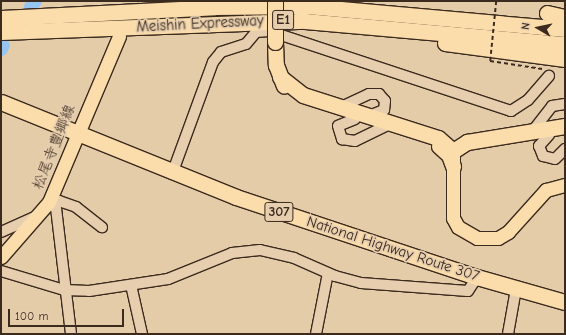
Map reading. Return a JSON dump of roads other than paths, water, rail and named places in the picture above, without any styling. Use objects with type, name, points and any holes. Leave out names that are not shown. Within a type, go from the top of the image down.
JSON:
[{"type":"highway","points":[[57,18],[166,1]]},
{"type":"highway","points":[[275,1],[274,42],[280,77],[295,91],[336,109],[387,125],[438,138],[453,151],[467,142],[530,135],[549,135],[564,127]]},
{"type":"highway","name":"Meishin Expressway","points":[[1,18],[57,18],[216,7],[307,6],[565,29]]},
{"type":"highway","points":[[547,14],[565,17]]},
{"type":"highway","points":[[305,21],[565,59]]},
{"type":"highway","name":"Meishin Expressway","points":[[1,32],[305,21],[565,44]]},
{"type":"highway","name":"National Highway Route 307","points":[[1,102],[172,174],[477,277],[565,302]]},
{"type":"highway","points":[[387,125],[436,144],[449,155],[453,166],[469,149],[564,127]]},
{"type":"main road","name":"松尾寺豊郷線","points":[[1,257],[49,202],[119,36]]},
{"type":"main road","points":[[453,151],[453,218],[458,227],[477,238],[498,238],[508,232],[546,190],[565,185]]},
{"type":"street","points":[[172,174],[213,62],[221,52],[246,44],[256,32],[269,31],[511,111],[528,100],[548,76]]},
{"type":"street","points":[[336,109],[369,94],[379,94],[385,101],[384,110],[338,126],[342,139],[355,141],[387,125]]},
{"type":"street","points":[[530,135],[552,106],[565,104]]},
{"type":"street","points":[[549,135],[539,146],[543,156],[555,159],[565,149]]},
{"type":"street","points":[[49,202],[59,200],[76,207],[102,227]]},
{"type":"street","points":[[49,202],[56,208],[64,290],[71,334]]},
{"type":"street","points":[[1,232],[38,216]]},
{"type":"street","points":[[1,271],[64,290],[89,291],[168,279],[220,257],[251,250],[281,254],[328,273],[361,283],[461,291],[474,287],[477,277]]},
{"type":"street","points":[[316,334],[328,273]]},
{"type":"street","points":[[131,285],[142,334]]},
{"type":"street","points":[[508,334],[516,289]]},
{"type":"waterway","points":[[31,7],[35,1]]},
{"type":"waterway","points":[[1,49],[3,45]]},
{"type":"tunnel","points":[[129,19],[138,1]]}]
